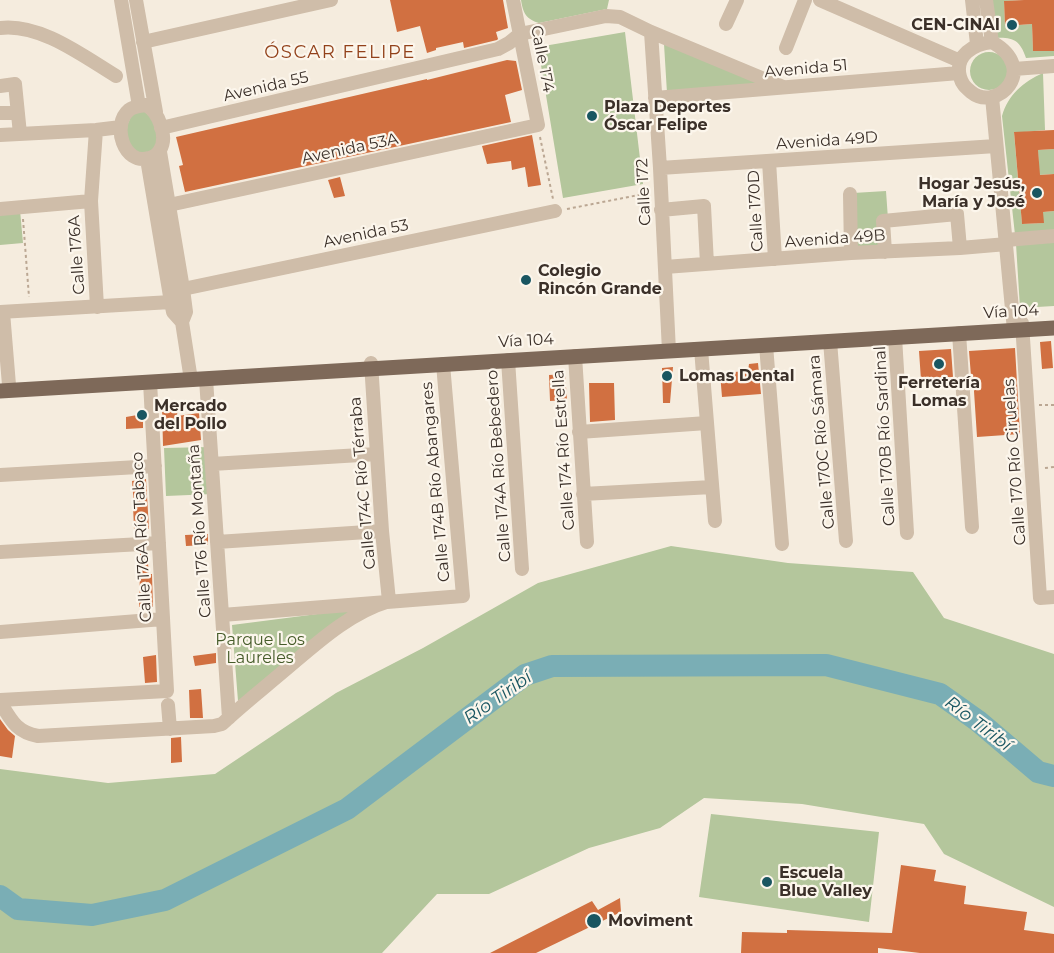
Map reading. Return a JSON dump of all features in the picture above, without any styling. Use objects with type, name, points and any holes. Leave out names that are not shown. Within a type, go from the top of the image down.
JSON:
[{"type":"main road","name":"Vía 104","points":[[370,366],[443,364],[669,348],[701,349],[959,333],[1054,321]]},
{"type":"main road","name":"Vía 104","points":[[3,387],[1018,327],[1054,328]]},
{"type":"main road","name":"Vía 104","points":[[3,387],[150,382],[196,377]]},
{"type":"street","points":[[121,0],[139,106]]},
{"type":"street","points":[[136,0],[156,112],[161,128],[162,144],[159,152],[154,156],[139,159],[129,154],[123,144],[121,127],[123,117],[128,111],[139,106],[146,105],[156,112]]},
{"type":"street","points":[[143,42],[331,0]]},
{"type":"street","name":"Calle 174","points":[[513,0],[538,126]]},
{"type":"street","points":[[726,24],[737,0]]},
{"type":"street","points":[[786,48],[805,0]]},
{"type":"street","points":[[820,0],[838,4],[960,67]]},
{"type":"street","points":[[972,0],[977,44]]},
{"type":"street","points":[[986,0],[992,42]]},
{"type":"street","name":"Avenida 55","points":[[161,128],[498,49],[520,34],[606,16],[620,17],[651,32]]},
{"type":"street","points":[[0,28],[32,31],[64,45],[116,76]]},
{"type":"street","points":[[651,32],[783,87]]},
{"type":"street","name":"Calle 172","points":[[651,32],[669,348]]},
{"type":"street","points":[[992,42],[1009,54],[1014,69],[1013,76],[1009,85],[1001,93],[992,97],[983,97],[974,94],[964,86],[960,67],[967,50],[977,44],[992,42]]},
{"type":"street","points":[[1014,69],[1054,66]]},
{"type":"street","name":"Avenida 51","points":[[655,98],[783,87],[960,67]]},
{"type":"street","points":[[0,86],[15,84],[20,134]]},
{"type":"street","name":"Calle 170 Río Ciruelas","points":[[992,97],[1006,242],[1018,327],[1047,597]]},
{"type":"street","points":[[0,113],[18,113]]},
{"type":"street","name":"Avenida 53A","points":[[169,205],[538,126]]},
{"type":"street","points":[[0,135],[121,127]]},
{"type":"street","name":"Calle 176A","points":[[96,130],[91,201],[97,307]]},
{"type":"street","name":"Avenida 49D","points":[[660,168],[996,146]]},
{"type":"street","points":[[147,159],[173,312],[182,322],[186,312],[183,289],[159,152]]},
{"type":"street","name":"Calle 170D","points":[[769,161],[775,259]]},
{"type":"street","points":[[850,194],[851,254]]},
{"type":"street","points":[[0,208],[91,201]]},
{"type":"street","points":[[661,210],[704,206],[707,264]]},
{"type":"street","name":"Avenida 53","points":[[183,289],[555,211]]},
{"type":"street","points":[[885,252],[883,221],[957,214],[960,248]]},
{"type":"street","name":"Avenida 49B","points":[[665,267],[960,248],[1054,236]]},
{"type":"street","points":[[3,387],[1,312],[171,302]]},
{"type":"street","name":"Calle 176 Río Montaña","points":[[182,322],[196,377],[212,464],[229,718]]},
{"type":"street","points":[[959,333],[972,527]]},
{"type":"street","name":"Calle 170B Río Sardinal","points":[[895,337],[907,533]]},
{"type":"street","name":"Calle 170C Río Sámara","points":[[830,341],[846,541]]},
{"type":"street","points":[[766,345],[782,544]]},
{"type":"street","points":[[701,349],[715,521]]},
{"type":"street","name":"Calle 174 Río Estrella","points":[[575,356],[587,542]]},
{"type":"street","name":"Calle 174A Río Bebedero","points":[[508,360],[522,569]]},
{"type":"street","name":"Calle 174B Río Abangares","points":[[389,601],[463,596],[443,364]]},
{"type":"street","name":"Calle 174C Río Térraba","points":[[370,366],[389,601]]},
{"type":"street","name":"Calle 176A Río Tabaco","points":[[150,382],[170,729]]},
{"type":"street","points":[[579,432],[707,423]]},
{"type":"street","points":[[212,464],[377,454]]},
{"type":"street","points":[[0,476],[155,466]]},
{"type":"street","points":[[583,494],[712,487]]},
{"type":"street","points":[[217,542],[382,531]]},
{"type":"street","points":[[0,552],[159,543]]},
{"type":"street","points":[[222,615],[389,601]]},
{"type":"street","points":[[0,701],[14,724],[27,734],[38,736],[222,724],[327,635],[374,606],[389,601]]},
{"type":"street","points":[[0,632],[164,619]]},
{"type":"street","points":[[0,701],[168,698]]},
{"type":"path","points":[[538,126],[555,211],[661,190]]},
{"type":"path","points":[[22,207],[30,310]]},
{"type":"green space","points":[[521,0],[609,0],[607,9],[539,23],[526,15]]},
{"type":"green space","points":[[991,0],[1024,0],[1004,1],[1005,26],[1032,24],[1033,51],[1047,51],[1054,39],[1054,56],[1026,58],[1015,41],[995,38]]},
{"type":"green space","name":"Plaza Deportes Óscar Felipe","points":[[625,32],[643,184],[563,198],[538,47]]},
{"type":"green space","points":[[664,44],[767,86],[667,93]]},
{"type":"green space","points":[[989,52],[1002,58],[1008,71],[1002,84],[989,90],[976,84],[970,71],[976,58]]},
{"type":"green space","points":[[1043,73],[1045,130],[1014,133],[1022,224],[1043,223],[1043,212],[1054,211],[1054,306],[1020,308],[1016,244],[1002,116],[1017,90]]},
{"type":"green space","points":[[143,110],[159,125],[156,150],[141,155],[127,143],[126,128],[132,114]]},
{"type":"green space","points":[[1054,149],[1054,174],[1039,175],[1038,150]]},
{"type":"green space","points":[[886,191],[888,219],[881,248],[855,250],[853,193]]},
{"type":"green space","points":[[20,210],[23,243],[0,245],[0,212]]},
{"type":"green space","points":[[211,447],[213,494],[166,496],[164,448]]},
{"type":"green space","points":[[671,546],[788,563],[913,572],[944,618],[1054,654],[1054,907],[944,854],[924,824],[802,804],[704,798],[660,828],[589,848],[489,894],[437,894],[382,953],[0,953],[0,769],[108,783],[215,774],[336,693],[423,648],[538,583]]},
{"type":"green space","name":"Parque Los Laureles","points":[[364,608],[238,701],[232,625]]},
{"type":"green space","points":[[711,814],[879,832],[869,922],[699,897]]},
{"type":"building","points":[[390,0],[503,0],[508,28],[496,32],[497,40],[464,48],[463,42],[436,48],[427,53],[420,26],[397,32]]},
{"type":"building","name":"CEN-CINAI","points":[[1054,0],[1054,51],[1033,51],[1032,24],[1005,26],[1004,1]]},
{"type":"building","points":[[507,60],[516,61],[522,90],[505,95],[511,122],[185,192],[179,166],[183,165],[176,137]]},
{"type":"building","name":"Hogar Jesús, María y José","points":[[1054,130],[1054,149],[1038,150],[1040,175],[1054,174],[1054,211],[1043,212],[1044,223],[1022,224],[1014,132]]},
{"type":"building","points":[[532,135],[541,185],[528,187],[525,167],[512,170],[511,161],[487,164],[482,146]]},
{"type":"building","points":[[340,177],[345,196],[334,198],[328,180]]},
{"type":"building","points":[[1051,341],[1053,368],[1042,369],[1040,342]]},
{"type":"building","points":[[1015,348],[1020,434],[977,437],[969,351]]},
{"type":"building","name":"Ferretería Lomas","points":[[951,349],[953,377],[921,380],[919,351]]},
{"type":"building","points":[[758,363],[761,394],[722,397],[720,373],[748,371],[749,364]]},
{"type":"building","name":"Lomas Dental","points":[[673,367],[670,403],[663,403],[662,368]]},
{"type":"building","points":[[565,374],[567,400],[550,401],[549,375]]},
{"type":"building","points":[[589,383],[614,383],[615,420],[590,422]]},
{"type":"building","points":[[178,403],[177,416],[199,413],[201,440],[163,446],[162,405]]},
{"type":"building","name":"Mercado del Pollo","points":[[143,414],[143,428],[126,429],[126,417]]},
{"type":"building","points":[[146,479],[149,529],[134,529],[132,481]]},
{"type":"building","points":[[208,534],[208,545],[186,546],[185,535]]},
{"type":"building","points":[[140,553],[147,553],[149,574],[152,574],[153,607],[139,607],[140,572],[137,573],[136,560],[140,560]]},
{"type":"building","points":[[216,653],[216,663],[195,666],[193,656]]},
{"type":"building","points":[[156,655],[157,682],[145,683],[143,657]]},
{"type":"building","points":[[201,689],[203,718],[190,718],[189,690]]},
{"type":"building","points":[[0,719],[15,736],[12,758],[0,756]]},
{"type":"building","points":[[181,737],[182,762],[171,763],[171,738]]},
{"type":"building","points":[[901,865],[936,870],[934,881],[966,886],[964,904],[1027,912],[1024,930],[1054,934],[1054,953],[920,953],[878,948],[878,953],[741,953],[742,932],[787,933],[787,930],[892,933]]},
{"type":"building","points":[[620,898],[621,912],[536,953],[490,953],[592,901],[598,910]]},
{"type":"waterway","name":"Río Tiribí","points":[[0,896],[18,909],[92,915],[165,900],[347,809],[525,675],[552,666],[826,665],[940,694],[978,721],[1038,772],[1054,776]]},
{"type":"place","name":"CEN-CINAI","points":[[1012,25]]},
{"type":"place","name":"Plaza Deportes Óscar Felipe","points":[[592,116]]},
{"type":"place","name":"Hogar Jesús, María y José","points":[[1037,193]]},
{"type":"place","name":"Colegio Rincón Grande","points":[[526,280]]},
{"type":"place","name":"Ferretería Lomas","points":[[939,364]]},
{"type":"place","name":"Lomas Dental","points":[[667,376]]},
{"type":"place","name":"Mercado del Pollo","points":[[142,415]]},
{"type":"place","name":"Escuela Blue Valley","points":[[767,882]]},
{"type":"place","name":"Moviment","points":[[594,921]]},
{"type":"district","name":"ÓSCAR FELIPE","points":[[340,53]]}]
